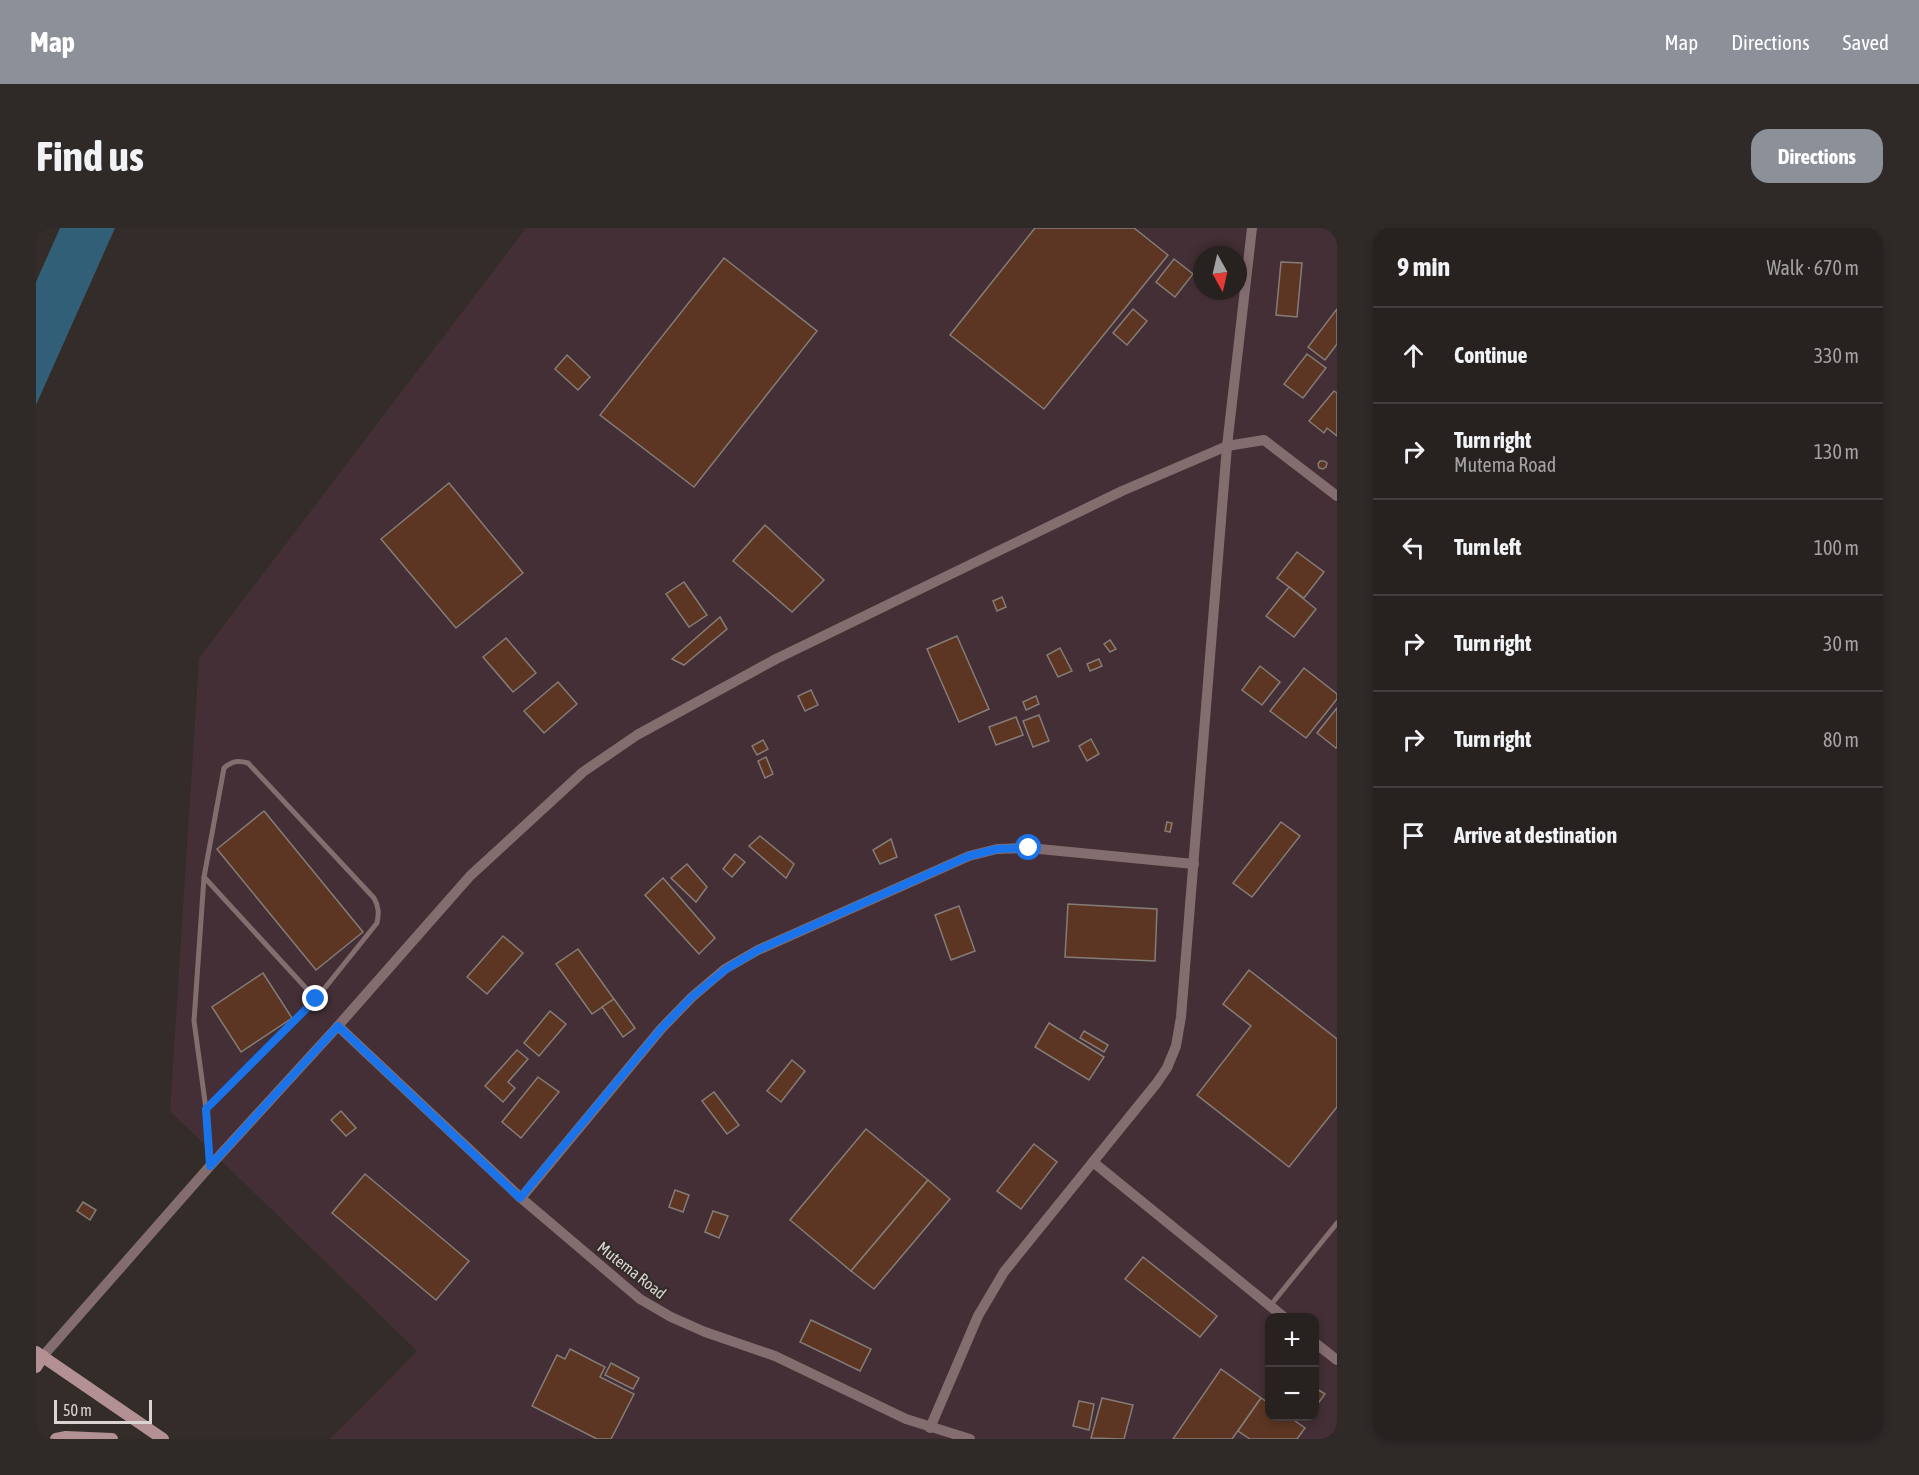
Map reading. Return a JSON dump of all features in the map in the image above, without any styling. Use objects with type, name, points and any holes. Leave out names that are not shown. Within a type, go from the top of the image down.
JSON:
[{"type":"main road","points":[[38,1358],[163,1439]]},
{"type":"main road","points":[[57,1439],[66,1437],[112,1439]]},
{"type":"street","points":[[930,1428],[978,1316],[991,1292],[1017,1254],[1156,1084],[1167,1068],[1176,1046],[1181,1017],[1227,446],[1252,228]]},
{"type":"street","points":[[38,1358],[487,860],[583,772],[637,735],[797,649],[1122,491],[1227,446],[1264,440],[1337,496]]},
{"type":"street","points":[[520,1198],[661,1029],[692,997],[726,969],[758,950],[969,856],[997,849],[1029,848],[1194,864]]},
{"type":"street","name":"Mutema Road","points":[[338,1026],[520,1198],[639,1299],[705,1332],[775,1356],[906,1419],[970,1439]]},
{"type":"street","points":[[1093,1162],[1280,1313]]},
{"type":"street","points":[[1319,1346],[1337,1360]]},
{"type":"lane","points":[[206,1109],[316,999],[377,923],[378,906],[374,898],[248,763],[241,761],[230,762],[224,768],[204,877],[194,1021],[206,1109],[210,1166]]},
{"type":"lane","points":[[204,877],[316,999]]},
{"type":"lane","points":[[1270,1306],[1337,1223]]},
{"type":"shaded area","points":[[526,228],[1337,228],[1337,1439],[330,1439],[417,1351],[170,1111],[199,658]]},
{"type":"water","points":[[60,228],[115,228],[36,405],[36,282]]},
{"type":"building","points":[[1035,228],[1134,228],[1168,255],[1044,409],[950,335]]},
{"type":"building","points":[[724,258],[817,331],[694,487],[600,415]]},
{"type":"building","points":[[1174,259],[1193,274],[1175,297],[1156,282]]},
{"type":"building","points":[[1281,262],[1302,263],[1297,317],[1276,315]]},
{"type":"building","points":[[1133,309],[1147,321],[1127,345],[1113,333]]},
{"type":"building","points":[[1337,309],[1337,344],[1325,360],[1308,347]]},
{"type":"building","points":[[1307,354],[1326,368],[1303,398],[1284,384]]},
{"type":"building","points":[[567,355],[590,377],[578,390],[555,369]]},
{"type":"building","points":[[1334,391],[1337,393],[1337,436],[1327,428],[1324,433],[1309,421]]},
{"type":"building","points":[[1320,461],[1327,463],[1323,469],[1319,468]]},
{"type":"building","points":[[449,483],[523,573],[456,628],[381,539]]},
{"type":"building","points":[[765,525],[824,580],[792,612],[733,561]]},
{"type":"building","points":[[1297,552],[1324,572],[1304,598],[1277,578]]},
{"type":"building","points":[[684,582],[707,615],[689,627],[666,594]]},
{"type":"building","points":[[1289,587],[1316,609],[1294,637],[1266,616]]},
{"type":"building","points":[[1002,597],[1006,607],[997,611],[993,601]]},
{"type":"building","points":[[720,617],[727,629],[684,665],[672,659]]},
{"type":"building","points":[[957,636],[989,709],[959,722],[927,649]]},
{"type":"building","points":[[506,638],[536,673],[513,692],[483,657]]},
{"type":"building","points":[[1110,640],[1116,649],[1110,652],[1104,644]]},
{"type":"building","points":[[1060,648],[1072,671],[1058,677],[1047,655]]},
{"type":"building","points":[[1099,659],[1102,666],[1090,671],[1087,664]]},
{"type":"building","points":[[1260,666],[1280,682],[1262,705],[1242,690]]},
{"type":"building","points":[[1304,668],[1337,694],[1337,699],[1306,738],[1270,711]]},
{"type":"building","points":[[558,682],[577,704],[544,733],[524,711]]},
{"type":"building","points":[[811,690],[818,705],[805,711],[798,696]]},
{"type":"building","points":[[1036,696],[1039,704],[1026,710],[1023,702]]},
{"type":"building","points":[[1337,708],[1337,747],[1336,748],[1317,733]]},
{"type":"building","points":[[1039,715],[1049,741],[1033,747],[1023,721]]},
{"type":"building","points":[[1016,717],[1023,735],[996,745],[989,727]]},
{"type":"building","points":[[1091,739],[1099,754],[1087,761],[1079,746]]},
{"type":"building","points":[[763,740],[768,749],[757,755],[752,746]]},
{"type":"building","points":[[766,757],[773,774],[765,778],[758,761]]},
{"type":"building","points":[[264,811],[363,932],[316,970],[217,849]]},
{"type":"building","points":[[1167,822],[1172,823],[1170,832],[1165,831]]},
{"type":"building","points":[[1281,822],[1300,836],[1252,897],[1233,883]]},
{"type":"building","points":[[760,836],[794,864],[786,878],[749,846]]},
{"type":"building","points":[[891,839],[897,857],[880,864],[873,850]]},
{"type":"building","points":[[735,854],[745,862],[732,877],[723,869]]},
{"type":"building","points":[[687,864],[707,887],[696,902],[671,878]]},
{"type":"building","points":[[663,878],[715,938],[699,954],[645,895]]},
{"type":"building","points":[[1068,904],[1157,909],[1155,961],[1065,957]]},
{"type":"building","points":[[959,906],[975,951],[951,960],[935,915]]},
{"type":"building","points":[[503,936],[523,953],[487,994],[467,977]]},
{"type":"building","points":[[578,949],[614,999],[592,1014],[556,964]]},
{"type":"building","points":[[1249,970],[1337,1039],[1337,1107],[1289,1167],[1197,1095],[1251,1026],[1223,1004]]},
{"type":"building","points":[[263,973],[292,1018],[241,1052],[212,1007]]},
{"type":"building","points":[[614,999],[635,1028],[623,1037],[602,1007]]},
{"type":"building","points":[[550,1011],[566,1024],[539,1056],[524,1043]]},
{"type":"building","points":[[1049,1023],[1104,1057],[1089,1080],[1035,1047]]},
{"type":"building","points":[[1084,1031],[1108,1045],[1104,1052],[1080,1038]]},
{"type":"building","points":[[517,1050],[528,1059],[508,1082],[515,1088],[503,1102],[485,1086]]},
{"type":"building","points":[[792,1060],[805,1071],[781,1102],[767,1091]]},
{"type":"building","points":[[538,1077],[559,1092],[521,1138],[502,1122]]},
{"type":"building","points":[[714,1092],[739,1125],[727,1134],[702,1101]]},
{"type":"building","points":[[341,1111],[356,1128],[346,1136],[331,1120]]},
{"type":"building","points":[[866,1129],[928,1180],[851,1271],[790,1220]]},
{"type":"building","points":[[1034,1144],[1057,1162],[1021,1209],[997,1191]]},
{"type":"building","points":[[365,1174],[469,1261],[436,1300],[332,1213]]},
{"type":"building","points":[[928,1180],[950,1199],[874,1289],[851,1271]]},
{"type":"building","points":[[675,1190],[689,1195],[683,1212],[669,1207]]},
{"type":"building","points":[[83,1202],[96,1210],[90,1220],[77,1211]]},
{"type":"building","points":[[713,1211],[728,1216],[719,1238],[705,1232]]},
{"type":"building","points":[[1143,1257],[1217,1316],[1200,1337],[1125,1279]]},
{"type":"building","points":[[811,1320],[871,1349],[860,1371],[800,1342]]},
{"type":"building","points":[[570,1349],[605,1367],[600,1377],[634,1394],[611,1439],[597,1439],[532,1406],[557,1355],[565,1359]]},
{"type":"building","points":[[611,1363],[639,1378],[633,1389],[605,1375]]},
{"type":"building","points":[[1221,1369],[1261,1398],[1232,1439],[1173,1439]]},
{"type":"building","points":[[1319,1390],[1325,1394],[1319,1402]]},
{"type":"building","points":[[1102,1398],[1133,1405],[1124,1439],[1091,1438]]},
{"type":"building","points":[[1261,1398],[1265,1401],[1265,1421],[1295,1421],[1305,1428],[1297,1439],[1250,1439],[1238,1431]]},
{"type":"building","points":[[1079,1401],[1094,1404],[1089,1430],[1073,1426]]},
{"type":"route","points":[[316,999],[206,1109],[210,1166],[338,1026],[520,1198],[661,1029],[692,997],[726,969],[758,950],[969,856],[997,849],[1029,848]]}]
